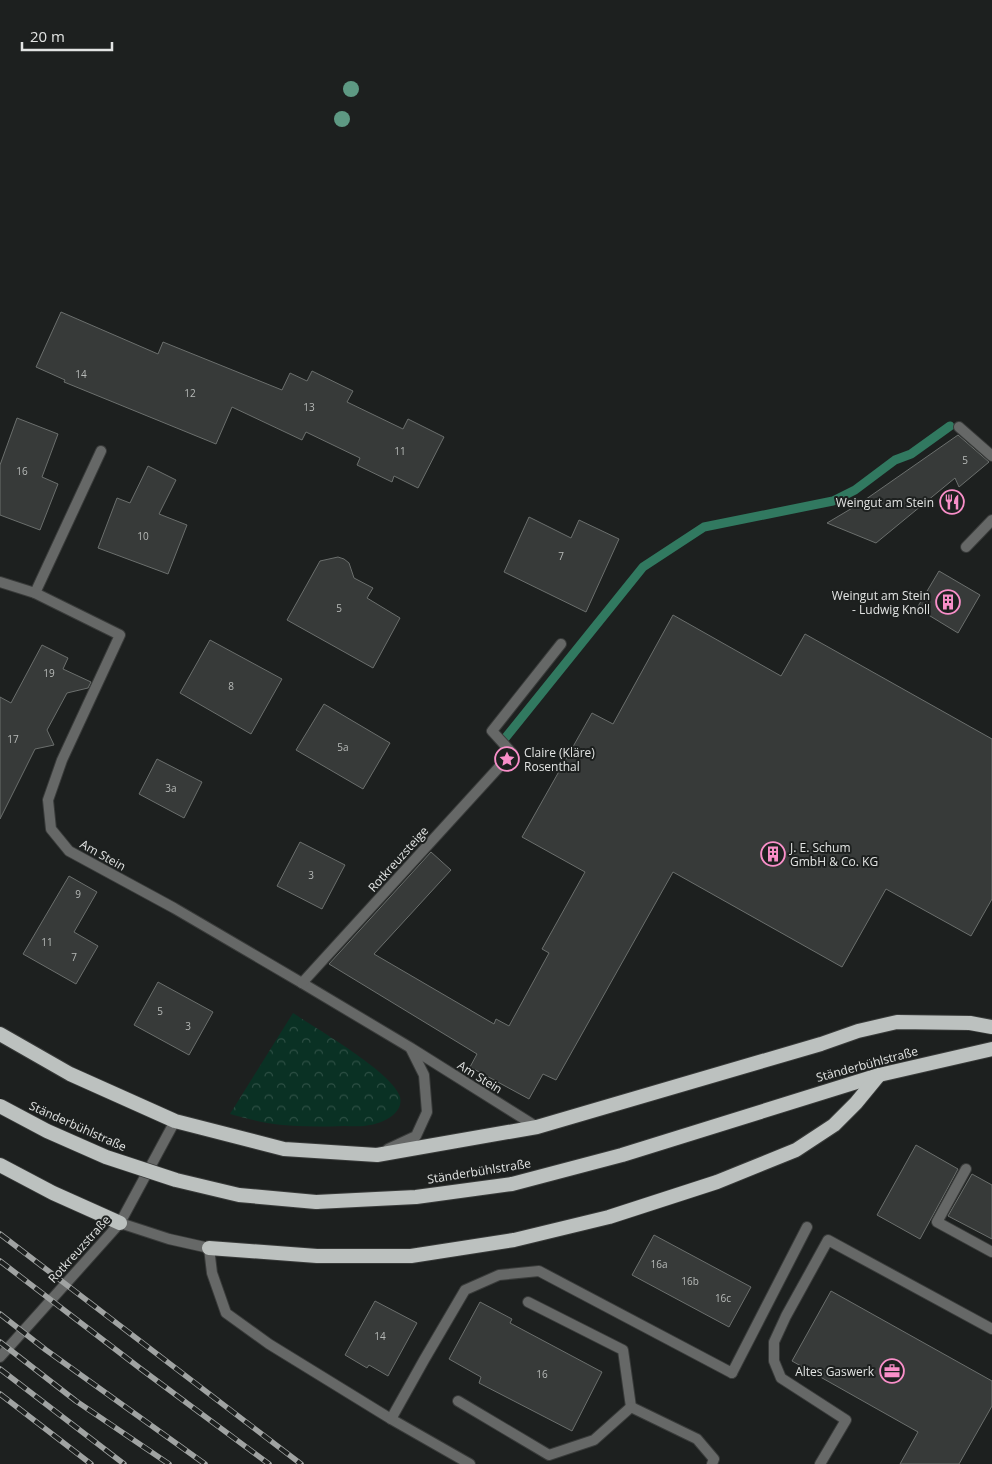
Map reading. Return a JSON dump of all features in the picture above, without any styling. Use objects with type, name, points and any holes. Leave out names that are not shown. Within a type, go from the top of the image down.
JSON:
[{"type":"highway","points":[[0,1034],[70,1074],[175,1121],[284,1149],[377,1155],[537,1127],[822,1044],[858,1031],[898,1022],[970,1023],[992,1027]]},
{"type":"highway","name":"Ständerbühlstraße","points":[[0,1106],[47,1131],[106,1157],[176,1180],[239,1195],[316,1202],[416,1197],[512,1184],[622,1155],[878,1074],[992,1049]]},
{"type":"highway","points":[[209,1248],[317,1256],[411,1256],[514,1240],[609,1218],[717,1182],[796,1150],[834,1125],[856,1103],[878,1074]]},
{"type":"highway","points":[[0,1165],[53,1193],[120,1223]]},
{"type":"street","points":[[959,427],[992,456]]},
{"type":"street","points":[[35,593],[101,451]]},
{"type":"street","points":[[966,548],[992,520]]},
{"type":"street","name":"Am Stein","points":[[0,582],[35,593],[120,635],[62,760],[48,800],[51,829],[69,851],[174,908],[302,983],[411,1048],[537,1127]]},
{"type":"street","name":"Rotkreuzsteige","points":[[302,983],[512,753],[492,731],[561,644]]},
{"type":"street","points":[[377,1155],[416,1136],[427,1112],[424,1075],[411,1048]]},
{"type":"street","name":"Rotkreuzstraße","points":[[0,1357],[120,1223],[175,1121]]},
{"type":"street","points":[[966,1169],[938,1222],[992,1252]]},
{"type":"street","points":[[120,1223],[169,1239],[209,1248],[212,1273],[226,1313],[270,1344],[391,1419],[470,1464]]},
{"type":"street","points":[[391,1419],[466,1290],[500,1274],[539,1271],[732,1373],[807,1227]]},
{"type":"street","points":[[820,1464],[846,1420],[781,1378],[774,1361],[774,1342],[786,1316],[828,1240],[992,1328]]},
{"type":"street","points":[[528,1302],[623,1350],[631,1407]]},
{"type":"street","points":[[458,1401],[549,1455],[594,1440],[631,1407]]},
{"type":"street","points":[[631,1407],[697,1439],[714,1459],[712,1464]]},
{"type":"green space","points":[[293,1013],[352,1052],[384,1076],[395,1087],[400,1097],[399,1108],[396,1112],[381,1122],[367,1126],[315,1127],[262,1122],[230,1114]]},
{"type":"building","points":[[61,312],[158,354],[163,342],[282,390],[290,373],[307,381],[312,371],[353,391],[347,402],[403,429],[408,419],[444,437],[418,488],[394,476],[392,482],[357,465],[360,458],[306,432],[302,440],[232,407],[216,444],[64,382],[65,380],[36,367]]},
{"type":"building","points":[[17,418],[58,434],[42,477],[58,484],[40,530],[0,515],[0,465]]},
{"type":"building","points":[[958,435],[989,462],[959,487],[955,478],[876,543],[827,523],[859,504]]},
{"type":"building","points":[[148,466],[176,480],[159,514],[187,525],[168,574],[98,548],[117,498],[130,503]]},
{"type":"building","points":[[529,517],[571,538],[579,520],[619,539],[586,612],[504,572]]},
{"type":"building","points":[[338,557],[349,563],[354,578],[373,588],[367,598],[400,618],[373,668],[287,620],[320,561]]},
{"type":"building","name":"Weingut am Stein - Ludwig Knoll","points":[[939,571],[980,595],[958,633],[917,608]]},
{"type":"building","name":"J. E. Schum GmbH & Co. KG","points":[[673,615],[781,676],[805,634],[992,739],[992,899],[971,936],[886,889],[842,967],[673,872],[556,1080],[543,1074],[529,1099],[470,1067],[477,1054],[329,964],[431,852],[451,870],[374,954],[494,1024],[496,1019],[509,1026],[549,953],[542,949],[585,872],[522,837],[592,713],[613,724]]},
{"type":"building","points":[[210,640],[282,679],[251,734],[180,693]]},
{"type":"building","points":[[42,645],[68,658],[63,669],[91,682],[88,688],[67,693],[47,730],[54,745],[35,749],[0,819],[0,697],[11,703]]},
{"type":"building","points":[[324,704],[390,743],[363,789],[296,750]]},
{"type":"building","points":[[157,759],[202,782],[184,818],[139,794]]},
{"type":"building","points":[[300,842],[345,865],[322,909],[277,886]]},
{"type":"building","points":[[69,876],[97,892],[74,932],[98,946],[76,984],[23,954]]},
{"type":"building","points":[[158,982],[213,1012],[189,1055],[134,1025]]},
{"type":"building","points":[[916,1145],[958,1169],[920,1239],[877,1215]]},
{"type":"building","points":[[972,1174],[992,1185],[992,1239],[948,1216]]},
{"type":"building","points":[[654,1235],[751,1287],[729,1327],[632,1275]]},
{"type":"building","name":"Altes Gaswerk","points":[[831,1291],[992,1381],[992,1406],[959,1464],[900,1464],[918,1432],[792,1361]]},
{"type":"building","points":[[375,1301],[417,1323],[388,1376],[369,1365],[367,1368],[345,1355]]},
{"type":"building","points":[[480,1302],[512,1319],[510,1323],[602,1372],[572,1431],[479,1383],[481,1377],[449,1359]]},
{"type":"waterway","points":[[502,742],[643,567],[704,527],[833,501],[855,490],[895,460],[911,454],[950,426]]},
{"type":"railway","points":[[0,1234],[301,1464]]},
{"type":"railway","points":[[0,1261],[269,1464]]},
{"type":"railway","points":[[0,1314],[46,1350],[205,1464]]},
{"type":"railway","points":[[0,1342],[76,1401],[169,1464]]},
{"type":"railway","points":[[0,1369],[124,1464]]},
{"type":"railway","points":[[0,1394],[91,1464]]},
{"type":"place","name":"Weingut am Stein","points":[[952,502]]},
{"type":"place","name":"Weingut am Stein - Ludwig Knoll","points":[[948,602]]},
{"type":"place","name":"Claire (Kläre) Rosenthal","points":[[507,759]]},
{"type":"place","name":"J. E. Schum GmbH & Co. KG","points":[[773,854]]},
{"type":"place","name":"Altes Gaswerk","points":[[892,1371]]}]
